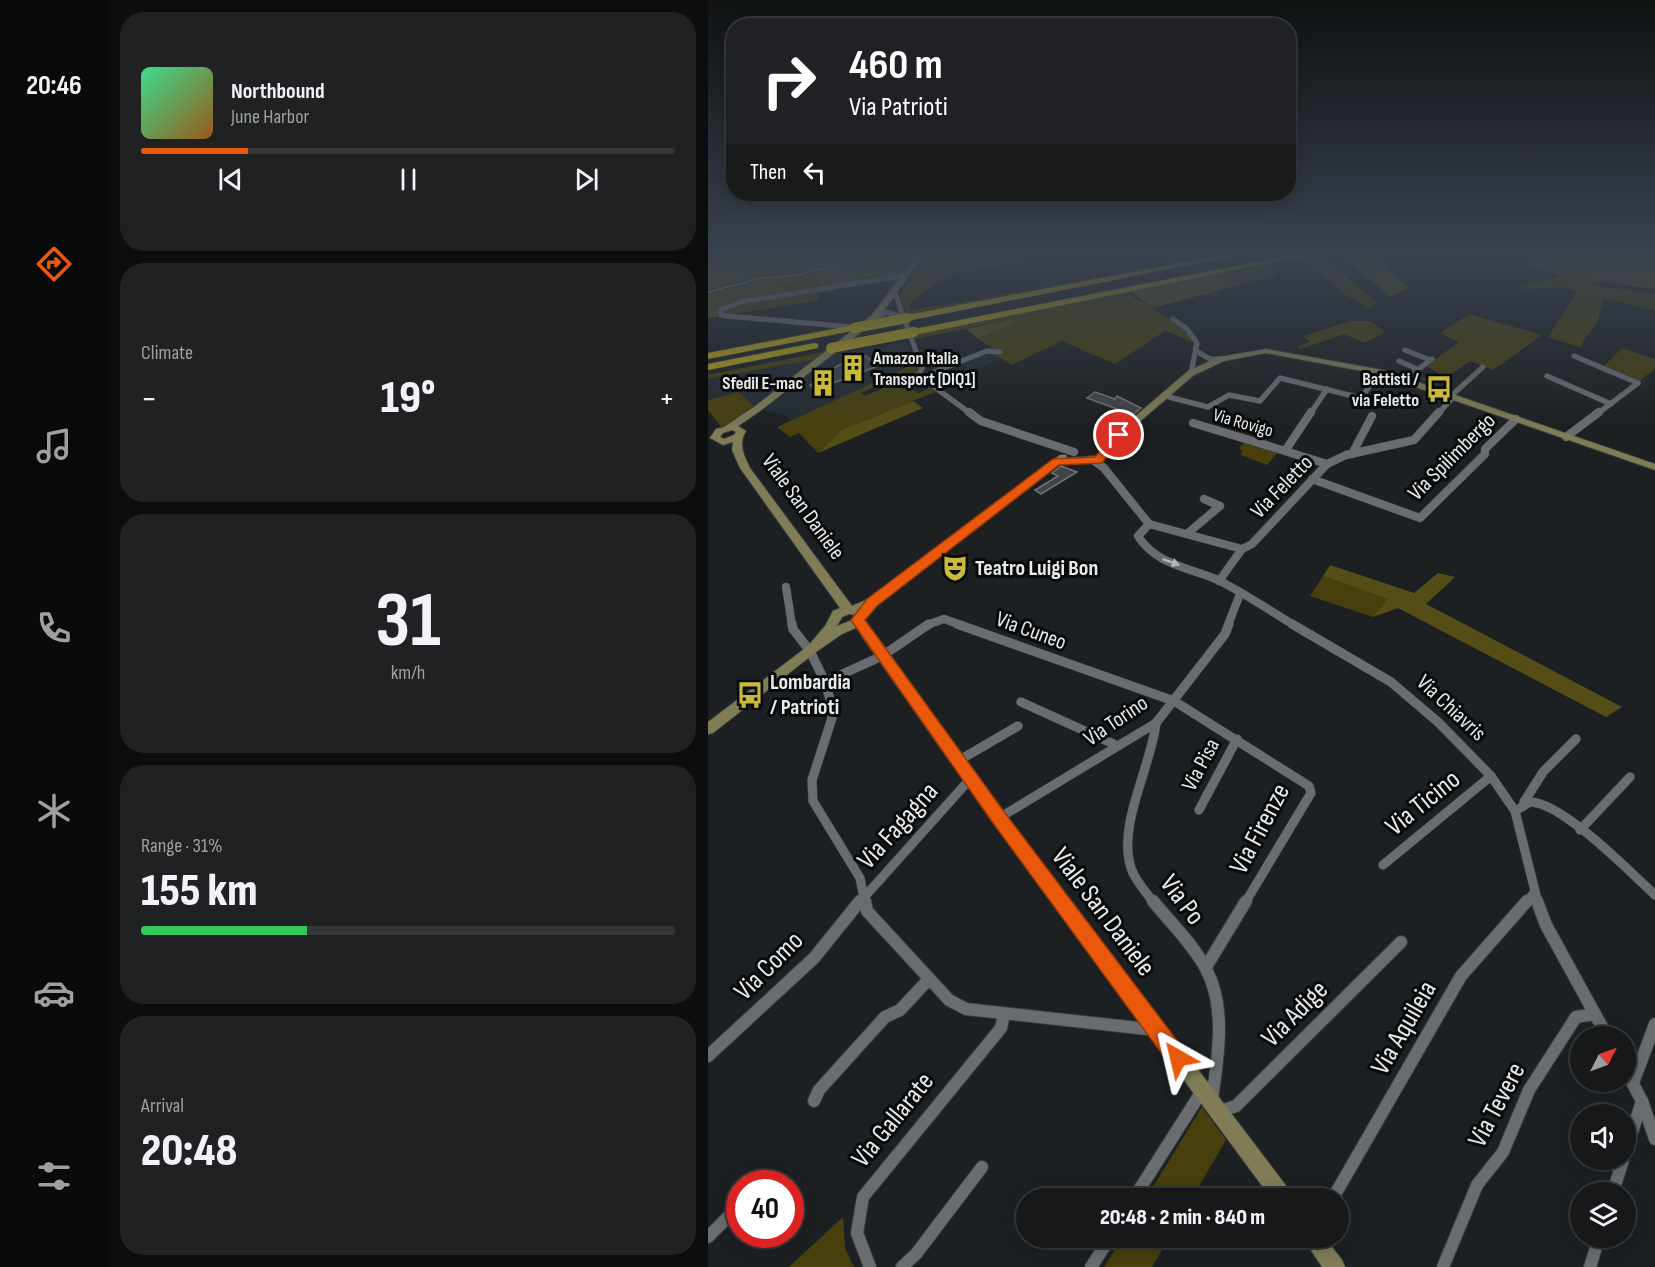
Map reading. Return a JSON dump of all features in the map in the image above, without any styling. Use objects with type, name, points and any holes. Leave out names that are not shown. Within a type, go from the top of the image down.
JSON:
[{"type":"highway","points":[[708,372],[906,320],[951,311]]},
{"type":"highway","points":[[708,367],[906,320],[954,311]]},
{"type":"highway","points":[[906,320],[957,311]]},
{"type":"highway","points":[[906,320],[960,311]]},
{"type":"highway","points":[[708,356],[844,336]]},
{"type":"highway","points":[[708,361],[844,336]]},
{"type":"street","points":[[721,311],[722,315],[844,336]]},
{"type":"street","name":"Viale San Daniele","points":[[715,442],[719,431],[728,428],[757,409],[880,311]]},
{"type":"street","points":[[891,311],[906,320]]},
{"type":"street","points":[[902,311],[926,376],[981,421],[1069,454],[1100,457],[1149,524],[1242,549]]},
{"type":"street","points":[[875,317],[888,312],[906,320]]},
{"type":"street","points":[[1173,319],[1191,332],[1198,352],[1210,359],[1222,359]]},
{"type":"street","points":[[1404,380],[1431,360],[1405,350]]},
{"type":"street","points":[[926,376],[987,351],[1000,352]]},
{"type":"street","points":[[1191,373],[1191,366],[1198,352]]},
{"type":"street","points":[[1100,457],[1191,373],[1222,359],[1253,352],[1277,352],[1380,372],[1655,467]]},
{"type":"street","points":[[1566,437],[1638,383],[1574,356]]},
{"type":"street","points":[[1400,361],[1417,369]]},
{"type":"street","name":"Via Feletto","points":[[1219,581],[1242,549],[1252,544],[1269,527],[1327,464],[1352,454],[1414,440],[1452,397],[1483,367]]},
{"type":"street","points":[[1165,396],[1208,407],[1229,395],[1260,401],[1280,378],[1363,396],[1380,372]]},
{"type":"street","points":[[1547,376],[1611,404]]},
{"type":"street","name":"Via Rovigo","points":[[1286,451],[1327,389]]},
{"type":"street","name":"Viale San Daniele","points":[[757,409],[740,434],[737,450],[745,468],[834,590],[848,619],[867,635],[999,818],[1275,1188]]},
{"type":"street","points":[[1352,454],[1372,416]]},
{"type":"street","name":"Via Spilimbergo","points":[[1312,479],[1420,518],[1485,454],[1485,449],[1516,419]]},
{"type":"street","name":"Via Rovigo","points":[[1193,423],[1327,464]]},
{"type":"street","points":[[728,428],[740,434]]},
{"type":"street","name":"Viale San Daniele","points":[[715,442],[740,434]]},
{"type":"street","name":"Viale San Daniele","points":[[715,442],[737,450]]},
{"type":"street","points":[[708,729],[848,619],[1056,461],[1069,454]]},
{"type":"street","points":[[1188,533],[1220,506],[1204,499]]},
{"type":"street","name":"Via Chiavris","points":[[1149,524],[1142,530],[1139,539],[1152,554],[1219,581],[1391,682],[1438,722],[1491,776],[1515,810],[1534,893],[1560,951],[1602,1026]]},
{"type":"street","points":[[786,587],[793,629],[811,650],[825,682],[832,706],[832,718],[810,789],[813,801],[860,878],[861,900],[867,911],[949,1000],[966,1009],[1147,1029],[1153,1025]]},
{"type":"street","name":"Via Torino","points":[[999,818],[1156,723],[1225,634],[1240,594]]},
{"type":"street","name":"Via Cuneo","points":[[882,656],[932,622],[944,620],[1174,701]]},
{"type":"street","points":[[825,682],[882,656]]},
{"type":"street","name":"Via Firenze","points":[[1174,701],[1309,786],[1311,793],[1206,967]]},
{"type":"street","points":[[1021,702],[1118,746]]},
{"type":"street","name":"Via Po","points":[[1156,723],[1156,742],[1128,834],[1130,867],[1144,890],[1206,967],[1213,985],[1219,1053],[1210,1102]]},
{"type":"street","points":[[958,760],[1018,726]]},
{"type":"street","points":[[1515,810],[1524,802],[1544,772],[1576,739]]},
{"type":"street","name":"Via Pisa","points":[[1199,810],[1237,740]]},
{"type":"street","name":"Via Ticino","points":[[1383,865],[1491,776]]},
{"type":"street","points":[[1580,830],[1630,777]]},
{"type":"street","name":"Via Fagagna","points":[[861,900],[971,778]]},
{"type":"street","points":[[1524,802],[1536,802],[1580,830],[1654,893]]},
{"type":"street","name":"Via Aquileia","points":[[1339,1188],[1461,976],[1534,893]]},
{"type":"street","name":"Via Como","points":[[708,1056],[814,958],[861,900]]},
{"type":"street","name":"Via Adige","points":[[1210,1102],[1236,1106],[1401,942]]},
{"type":"street","points":[[814,1101],[819,1090],[885,1017],[900,1010],[929,979]]},
{"type":"street","name":"Via Tevere","points":[[1443,1267],[1477,1185],[1503,1152],[1529,1090],[1576,1017],[1595,1014]]},
{"type":"street","name":"Via Gallarate","points":[[870,1267],[855,1238],[862,1197],[1001,1028],[1004,1015]]},
{"type":"street","points":[[1636,1075],[1655,1024]]},
{"type":"street","points":[[1636,1089],[1655,1139]]},
{"type":"street","points":[[1636,1120],[1642,1101]]},
{"type":"street","points":[[1142,1188],[1210,1102]]},
{"type":"street","points":[[902,1267],[916,1254],[982,1167]]},
{"type":"street","points":[[708,1237],[726,1219]]},
{"type":"street","points":[[1091,1267],[1103,1248]]},
{"type":"street","points":[[1321,1248],[1335,1267]]},
{"type":"street","points":[[1590,1267],[1596,1248]]},
{"type":"shaded area","points":[[708,311],[718,311],[719,317],[708,317]]},
{"type":"shaded area","points":[[725,311],[750,311],[727,315]]},
{"type":"shaded area","points":[[906,311],[934,311],[908,316]]},
{"type":"shaded area","points":[[1029,311],[1046,311],[916,339],[914,334]]},
{"type":"shaded area","points":[[1047,311],[1156,311],[1184,328],[1195,343],[1165,331],[1115,364],[1062,341],[1012,365],[986,350],[993,348],[978,339],[1017,323],[1012,319]]},
{"type":"shaded area","points":[[1565,311],[1600,311],[1598,320],[1580,347],[1548,337]]},
{"type":"shaded area","points":[[1469,314],[1542,335],[1493,370],[1470,361],[1436,385],[1411,375],[1429,380],[1439,373],[1426,366],[1459,342],[1440,333]]},
{"type":"shaded area","points":[[1012,319],[1017,323],[978,339],[966,329]]},
{"type":"shaded area","points":[[1351,321],[1370,321],[1385,332],[1365,343],[1344,334],[1301,349],[1297,346],[1310,342],[1303,336]]},
{"type":"shaded area","points":[[906,340],[913,358],[909,362],[912,364],[840,399],[790,421],[787,416],[762,410],[839,350],[876,350]]},
{"type":"shaded area","points":[[1622,348],[1655,359],[1655,369],[1639,381],[1604,366]]},
{"type":"shaded area","points":[[828,351],[817,359],[708,379],[708,375]]},
{"type":"shaded area","points":[[991,352],[1001,359],[972,371],[962,364]]},
{"type":"shaded area","points":[[817,359],[752,407],[738,392],[708,400],[708,379]]},
{"type":"shaded area","points":[[918,362],[920,368],[917,374],[902,373],[906,375],[861,393],[865,396],[908,377],[923,384],[912,389],[918,393],[930,388],[935,392],[841,430],[818,453],[799,433],[790,437],[777,427]]},
{"type":"shaded area","points":[[738,392],[756,408],[722,428],[708,410],[708,400]]},
{"type":"shaded area","points":[[913,401],[923,408],[818,453],[841,430]]},
{"type":"shaded area","points":[[1246,441],[1279,451],[1267,465],[1241,455],[1242,451],[1239,448]]},
{"type":"shaded area","points":[[1330,565],[1414,593],[1438,573],[1455,577],[1426,604],[1622,707],[1606,717],[1398,608],[1373,617],[1388,599],[1323,576]]},
{"type":"shaded area","points":[[1323,576],[1389,599],[1373,617],[1310,596]]},
{"type":"shaded area","points":[[1202,1107],[1226,1140],[1198,1188],[1152,1188]]},
{"type":"shaded area","points":[[843,1217],[845,1248],[854,1267],[789,1267]]},
{"type":"shaded area","points":[[1116,1248],[1163,1248],[1152,1267],[1104,1267]]},
{"type":"building","name":"Amazon Italia Transport [DIQ1]","points":[[866,356],[878,366],[815,390],[810,385],[837,366]]},
{"type":"building","points":[[1095,392],[1115,399],[1117,396],[1141,408],[1133,415],[1087,398]]},
{"type":"building","points":[[1061,466],[1077,472],[1041,494],[1035,490],[1058,476],[1052,473]]},
{"type":"place","name":"Amazon Italia Transport [DIQ1]","points":[[853,368]]},
{"type":"place","name":"Sfedil E-mac","points":[[823,383]]},
{"type":"place","name":"Battisti / via Feletto","points":[[1439,389]]},
{"type":"place","name":"Teatro Luigi Bon","points":[[955,568]]},
{"type":"place","name":"Lombardia / Patrioti","points":[[750,695]]},
{"type":"route","points":[[1119,435],[1098,460],[1056,461],[872,602],[858,620],[866,629],[872,643],[999,818],[1178,1058]]}]
